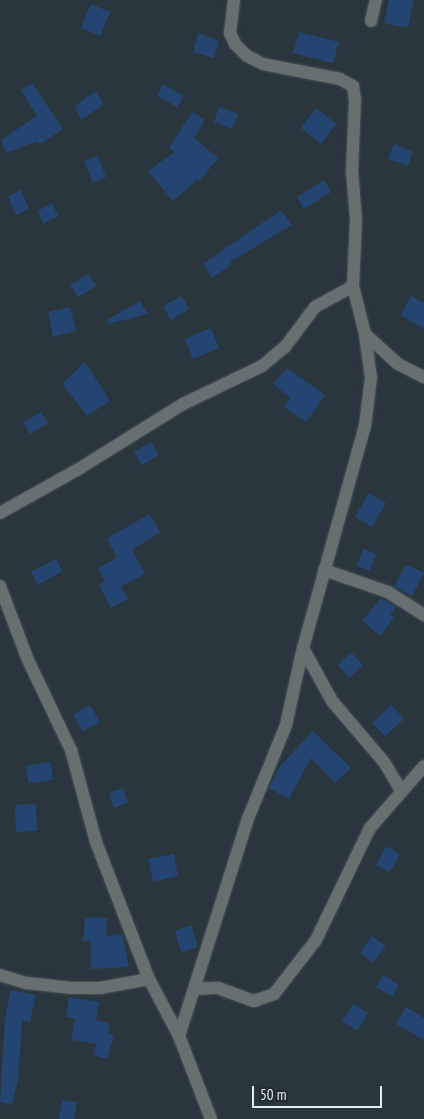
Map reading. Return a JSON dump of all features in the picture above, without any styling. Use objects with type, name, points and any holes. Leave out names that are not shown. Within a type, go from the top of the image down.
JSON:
[{"type":"street","points":[[179,1036],[196,989],[200,967],[247,821],[286,725],[303,648],[366,426],[371,378],[365,334],[353,286],[356,219],[352,171],[355,100],[352,86],[340,79],[264,64],[247,56],[235,44],[230,33],[234,0]]},
{"type":"street","points":[[371,21],[376,0]]},
{"type":"street","points":[[0,513],[77,470],[183,404],[262,366],[285,347],[315,307],[353,286]]},
{"type":"street","points":[[365,334],[398,364],[424,377]]},
{"type":"street","points":[[324,570],[388,592],[424,615]]},
{"type":"street","points":[[0,586],[28,660],[70,750],[96,842],[149,979],[179,1036],[212,1119]]},
{"type":"street","points":[[303,648],[332,701],[384,762],[401,790]]},
{"type":"street","points":[[196,989],[218,988],[254,1001],[274,994],[316,940],[370,828],[401,790],[424,766]]},
{"type":"street","points":[[0,975],[27,983],[72,988],[100,988],[149,979]]},
{"type":"building","points":[[389,0],[414,0],[408,28],[384,23]]},
{"type":"building","points":[[91,4],[110,12],[100,36],[81,28]]},
{"type":"building","points":[[299,32],[339,42],[333,63],[293,53]]},
{"type":"building","points":[[198,33],[219,41],[214,58],[193,52]]},
{"type":"building","points":[[32,83],[63,129],[40,144],[38,141],[6,153],[1,140],[37,116],[21,90]]},
{"type":"building","points":[[163,84],[184,96],[177,107],[157,96]]},
{"type":"building","points":[[95,91],[104,104],[81,120],[75,106]]},
{"type":"building","points":[[219,107],[238,114],[232,129],[214,122]]},
{"type":"building","points":[[316,108],[336,124],[321,144],[301,128]]},
{"type":"building","points":[[192,112],[205,120],[194,138],[218,158],[200,181],[198,179],[173,201],[148,171],[175,152],[169,148]]},
{"type":"building","points":[[394,144],[413,152],[408,166],[388,159]]},
{"type":"building","points":[[98,156],[106,177],[93,183],[84,161]]},
{"type":"building","points":[[324,180],[331,192],[304,209],[297,197]]},
{"type":"building","points":[[21,190],[29,209],[16,215],[8,196]]},
{"type":"building","points":[[52,203],[58,216],[43,224],[38,211]]},
{"type":"building","points":[[281,210],[292,225],[230,262],[232,264],[212,278],[203,264]]},
{"type":"building","points":[[88,274],[96,286],[78,297],[70,285]]},
{"type":"building","points":[[182,296],[189,309],[171,320],[163,306]]},
{"type":"building","points":[[411,296],[424,303],[424,329],[401,315]]},
{"type":"building","points":[[140,301],[148,314],[108,324],[107,320]]},
{"type":"building","points":[[70,307],[76,331],[53,337],[48,312]]},
{"type":"building","points":[[211,328],[219,348],[193,359],[185,339]]},
{"type":"building","points":[[85,362],[110,401],[87,416],[62,384]]},
{"type":"building","points":[[287,368],[325,395],[306,422],[284,407],[290,398],[273,384]]},
{"type":"building","points":[[41,412],[48,423],[30,434],[23,422]]},
{"type":"building","points":[[151,442],[159,455],[142,465],[134,452]]},
{"type":"building","points":[[369,493],[386,503],[372,527],[355,517]]},
{"type":"building","points":[[150,514],[160,532],[132,550],[145,574],[121,586],[128,599],[111,608],[99,585],[105,582],[98,568],[117,558],[107,538]]},
{"type":"building","points":[[363,549],[376,554],[370,571],[357,566]]},
{"type":"building","points":[[56,559],[62,571],[38,585],[31,572]]},
{"type":"building","points":[[406,565],[424,573],[412,596],[394,586]]},
{"type":"building","points":[[381,598],[396,607],[390,614],[394,618],[380,636],[362,621]]},
{"type":"building","points":[[351,652],[363,665],[349,678],[338,665]]},
{"type":"building","points":[[90,705],[100,722],[83,731],[73,715]]},
{"type":"building","points":[[391,705],[404,719],[385,736],[372,723]]},
{"type":"building","points":[[313,731],[351,768],[335,783],[311,758],[289,799],[269,788],[281,765]]},
{"type":"building","points":[[51,762],[53,780],[29,783],[26,766]]},
{"type":"building","points":[[123,788],[128,803],[114,808],[109,793]]},
{"type":"building","points":[[36,804],[37,831],[16,832],[15,805]]},
{"type":"building","points":[[386,846],[400,854],[390,872],[376,865]]},
{"type":"building","points":[[174,854],[178,876],[153,882],[148,859]]},
{"type":"building","points":[[85,917],[107,918],[106,936],[123,935],[129,967],[91,969],[91,941],[83,941]]},
{"type":"building","points":[[191,925],[198,947],[181,952],[175,931]]},
{"type":"building","points":[[372,936],[386,946],[373,963],[360,953]]},
{"type":"building","points":[[384,975],[399,985],[392,996],[376,987]]},
{"type":"building","points":[[11,990],[36,995],[30,1022],[22,1020],[18,1080],[12,1105],[0,1102],[5,1017]]},
{"type":"building","points":[[69,997],[99,1002],[96,1020],[110,1024],[108,1034],[114,1036],[107,1059],[93,1055],[97,1044],[71,1040],[75,1018],[66,1017]]},
{"type":"building","points":[[353,1004],[368,1013],[357,1031],[342,1021]]},
{"type":"building","points":[[406,1007],[424,1018],[424,1040],[396,1024]]},
{"type":"building","points":[[62,1100],[77,1102],[74,1119],[59,1119]]}]
